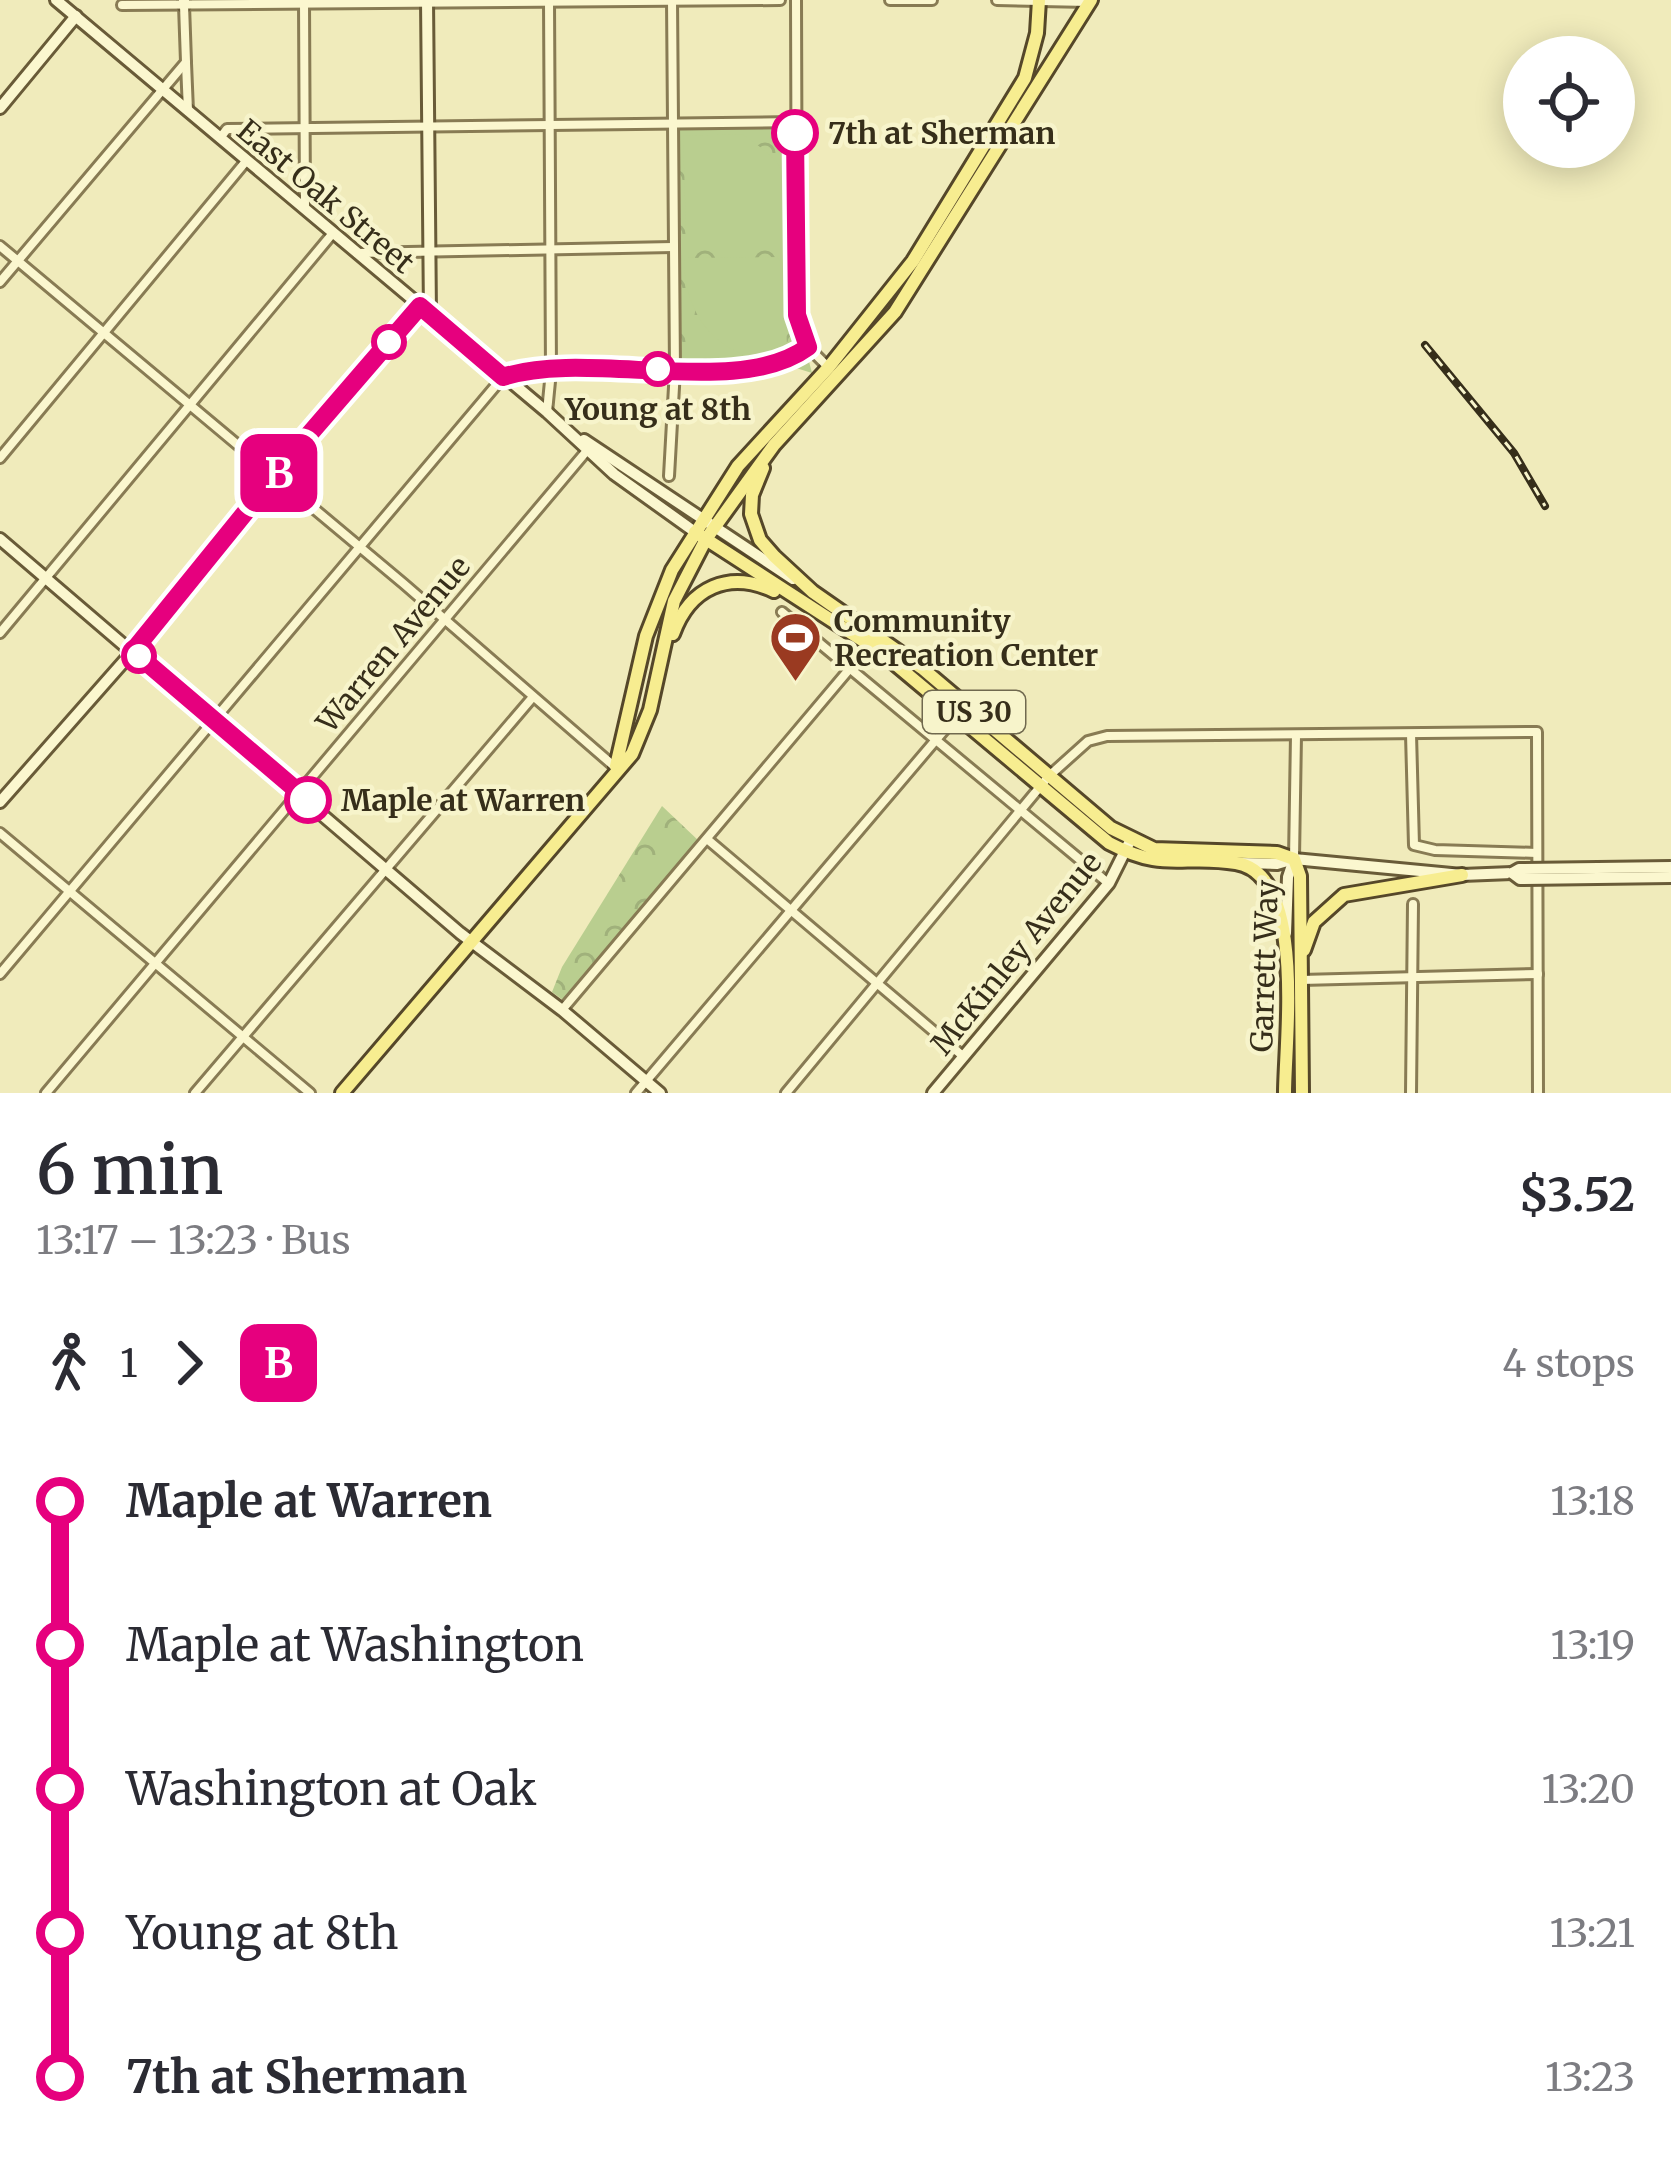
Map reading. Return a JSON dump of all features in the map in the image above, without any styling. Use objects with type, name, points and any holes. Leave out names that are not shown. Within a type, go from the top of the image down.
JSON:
[{"type":"main road","points":[[616,768],[652,614],[667,580],[833,372],[914,261],[1015,98],[1031,61],[1039,1]]},
{"type":"main road","points":[[342,1093],[632,754],[645,726],[674,602],[704,529],[738,466],[904,299],[1090,1]]},
{"type":"main road","name":"US 30","points":[[774,445],[754,486],[752,519],[765,546],[813,592],[908,656],[1045,781]]},
{"type":"main road","name":"US 30","points":[[704,529],[882,653],[1152,862],[1240,863]]},
{"type":"main road","points":[[661,663],[684,610],[697,595],[722,582],[761,585],[826,616]]},
{"type":"main road","name":"US 30","points":[[1128,846],[1277,853],[1294,860]]},
{"type":"main road","name":"Garrett Way","points":[[1294,860],[1300,876],[1302,1093]]},
{"type":"main road","points":[[1240,863],[1268,883],[1276,895],[1286,933]]},
{"type":"main road","points":[[1300,956],[1314,922],[1333,901],[1360,890],[1462,875]]},
{"type":"main road","name":"Garrett Way","points":[[1285,1093],[1286,933]]},
{"type":"street","points":[[122,5],[780,0]]},
{"type":"street","points":[[796,0],[797,315],[808,347],[833,372]]},
{"type":"street","points":[[890,0],[932,0]]},
{"type":"street","points":[[997,0],[1090,1]]},
{"type":"street","name":"East Oak Street","points":[[59,1],[590,447],[631,487],[813,592]]},
{"type":"street","points":[[547,412],[551,371],[549,1]]},
{"type":"street","points":[[669,476],[675,369],[672,1]]},
{"type":"street","points":[[304,2],[305,210]]},
{"type":"street","points":[[0,802],[133,651],[276,477],[425,311],[430,252],[427,2]]},
{"type":"street","points":[[184,3],[188,111]]},
{"type":"street","points":[[0,108],[76,16]]},
{"type":"street","points":[[0,282],[186,62]]},
{"type":"street","points":[[220,138],[227,129],[795,122]]},
{"type":"street","points":[[0,458],[247,160]]},
{"type":"street","points":[[0,632],[333,233]]},
{"type":"street","points":[[0,246],[616,768]]},
{"type":"street","points":[[357,254],[673,247]]},
{"type":"street","points":[[0,974],[503,377],[551,371],[766,368],[808,347]]},
{"type":"street","name":"Warren Avenue","points":[[46,1093],[590,447]]},
{"type":"street","points":[[0,539],[471,942],[562,1010],[660,1093]]},
{"type":"street","points":[[782,612],[1109,883]]},
{"type":"street","points":[[562,1010],[852,666]]},
{"type":"street","points":[[195,1093],[532,698]]},
{"type":"street","points":[[636,1093],[957,715]]},
{"type":"street","points":[[786,1093],[1045,781],[1088,741],[1107,736],[1537,733],[1538,1093]]},
{"type":"street","points":[[1411,734],[1414,845],[1538,853]]},
{"type":"street","points":[[1294,860],[1296,735]]},
{"type":"street","points":[[0,833],[310,1093]]},
{"type":"street","points":[[707,839],[964,1057]]},
{"type":"street","name":"McKinley Avenue","points":[[933,1093],[1109,883],[1128,846]]},
{"type":"street","points":[[1240,863],[1294,860],[1462,875],[1520,869],[1671,867]]},
{"type":"street","name":"Garrett Way","points":[[1286,933],[1288,877],[1294,860]]},
{"type":"street","points":[[1512,873],[1520,879],[1671,877]]},
{"type":"street","points":[[1412,1093],[1413,904]]},
{"type":"street","points":[[1301,980],[1538,974]]},
{"type":"green space","points":[[795,122],[797,315],[812,373],[780,363],[766,368],[675,369],[671,124]]},
{"type":"green space","points":[[742,134],[771,157],[784,176],[787,237],[695,237],[686,228],[683,136]]},
{"type":"green space","points":[[777,257],[785,266],[787,351],[770,359],[750,357],[721,342],[700,320],[688,291],[684,258]]},
{"type":"green space","points":[[662,806],[700,842],[563,1000],[552,992],[562,967]]},
{"type":"railway","points":[[1425,345],[1514,453],[1545,506]]},
{"type":"bus line","name":"B","points":[[308,800],[133,651],[420,306],[503,377],[580,370],[748,370],[766,368],[802,352],[808,347],[797,315],[795,133]]},
{"type":"place","name":"7th at Sherman","points":[[795,133]]},
{"type":"place","name":"Young at 8th","points":[[658,369]]},
{"type":"place","name":"Community Recreation Center","points":[[795,684]]},
{"type":"place","name":"Maple at Warren","points":[[308,800]]}]
